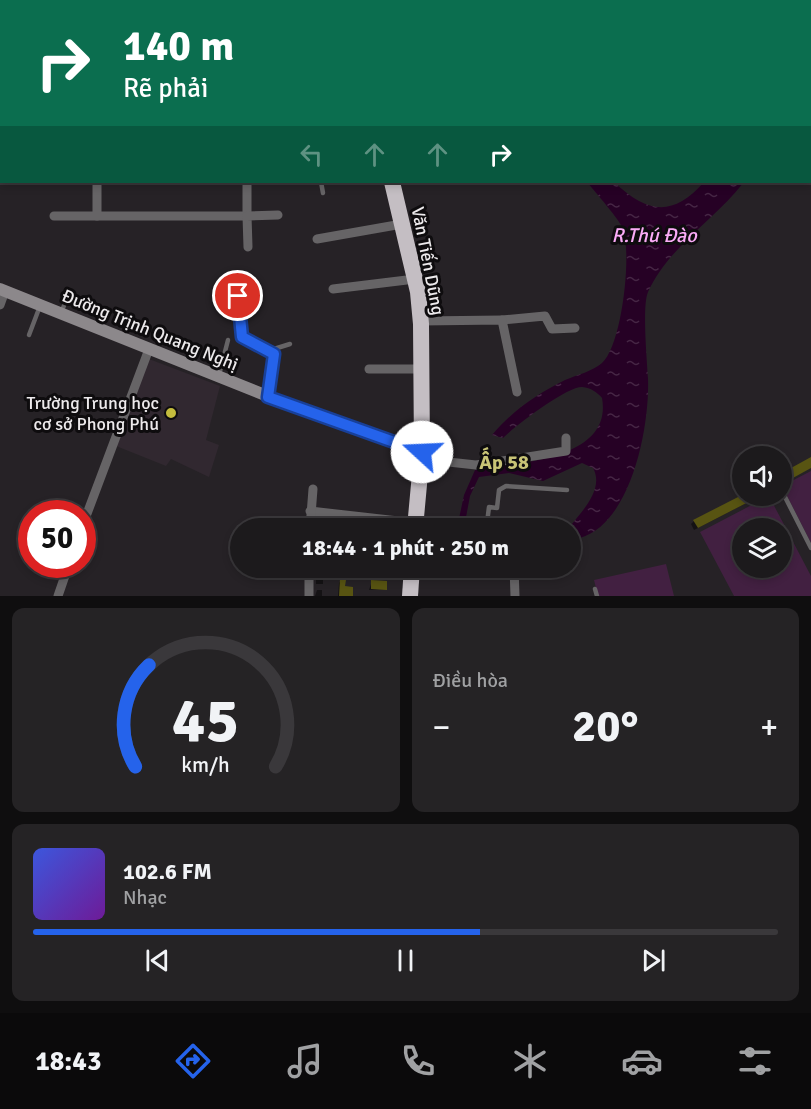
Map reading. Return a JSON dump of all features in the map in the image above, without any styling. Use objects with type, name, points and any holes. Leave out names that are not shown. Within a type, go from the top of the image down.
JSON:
[{"type":"highway","name":"Văn Tiến Dũng","points":[[392,183],[415,279],[421,321],[420,518]]},
{"type":"highway","points":[[410,596],[411,578]]},
{"type":"main road","name":"Đường Trịnh Quang Nghị","points":[[2,290],[421,456]]},
{"type":"street","points":[[97,183],[97,216]]},
{"type":"street","points":[[247,183],[248,247]]},
{"type":"street","points":[[54,216],[278,216]]},
{"type":"street","points":[[317,239],[402,224]]},
{"type":"street","points":[[333,289],[415,279]]},
{"type":"street","points":[[0,305],[2,290]]},
{"type":"street","points":[[421,321],[502,320],[545,316],[552,329],[575,328]]},
{"type":"street","points":[[502,320],[517,392]]},
{"type":"street","points":[[92,500],[149,349]]},
{"type":"street","points":[[369,369],[421,369]]},
{"type":"street","points":[[421,456],[476,465],[521,460],[566,451],[566,438]]},
{"type":"street","points":[[310,518],[314,489]]},
{"type":"street","points":[[310,511],[361,518]]},
{"type":"street","points":[[58,596],[64,578]]},
{"type":"street","points":[[309,578],[309,596]]},
{"type":"street","points":[[514,578],[515,596]]},
{"type":"lane","points":[[321,183],[323,193]]},
{"type":"lane","points":[[237,279],[242,337],[274,354]]},
{"type":"lane","points":[[61,314],[69,293]]},
{"type":"lane","points":[[29,334],[40,306]]},
{"type":"lane","points":[[219,377],[228,340]]},
{"type":"lane","points":[[268,397],[274,350],[290,344]]},
{"type":"lane","points":[[488,518],[489,507],[497,508],[500,490],[506,486],[567,490]]},
{"type":"lane","points":[[790,506],[811,548]]},
{"type":"lane","points":[[595,589],[597,596]]},
{"type":"shaded area","name":"Trường Trung học cơ sở Phong Phú","points":[[149,359],[220,386],[206,440],[219,445],[209,477],[171,459],[166,466],[116,446]]},
{"type":"shaded area","points":[[811,471],[811,543],[792,506],[792,481]]},
{"type":"shaded area","points":[[750,506],[774,506],[781,518],[732,518],[732,578],[792,578],[792,540],[811,576],[811,596],[734,596],[700,532]]},
{"type":"shaded area","points":[[666,564],[674,596],[598,596],[594,580]]},
{"type":"water","name":"R.Thú Đào","points":[[588,183],[615,183],[638,200],[660,207],[671,206],[682,201],[703,183],[743,183],[680,247],[657,276],[648,292],[645,321],[648,378],[646,421],[634,470],[625,493],[613,513],[598,529],[581,538],[581,518],[577,518],[594,491],[596,476],[593,468],[582,463],[543,481],[509,473],[479,477],[470,496],[466,518],[459,518],[464,495],[475,470],[514,465],[558,455],[578,446],[593,434],[601,419],[602,398],[594,391],[582,387],[553,400],[503,438],[492,435],[508,418],[535,397],[565,380],[590,371],[602,363],[609,353],[620,319],[626,278],[626,241],[621,225]]},
{"type":"building","points":[[811,457],[811,468],[792,478],[792,467]]},
{"type":"building","points":[[732,500],[732,506],[741,506],[698,528],[693,520]]},
{"type":"building","points":[[340,579],[346,580],[345,586],[353,587],[353,596],[339,596]]},
{"type":"building","points":[[371,580],[387,581],[387,590],[371,589]]},
{"type":"place","name":"Trường Trung học cơ sở Phong Phú","points":[[171,413]]},
{"type":"district","name":"Ấp 58","points":[[504,462]]},
{"type":"route","points":[[238,296],[239,331],[242,337],[274,354],[268,397],[422,452]]}]
